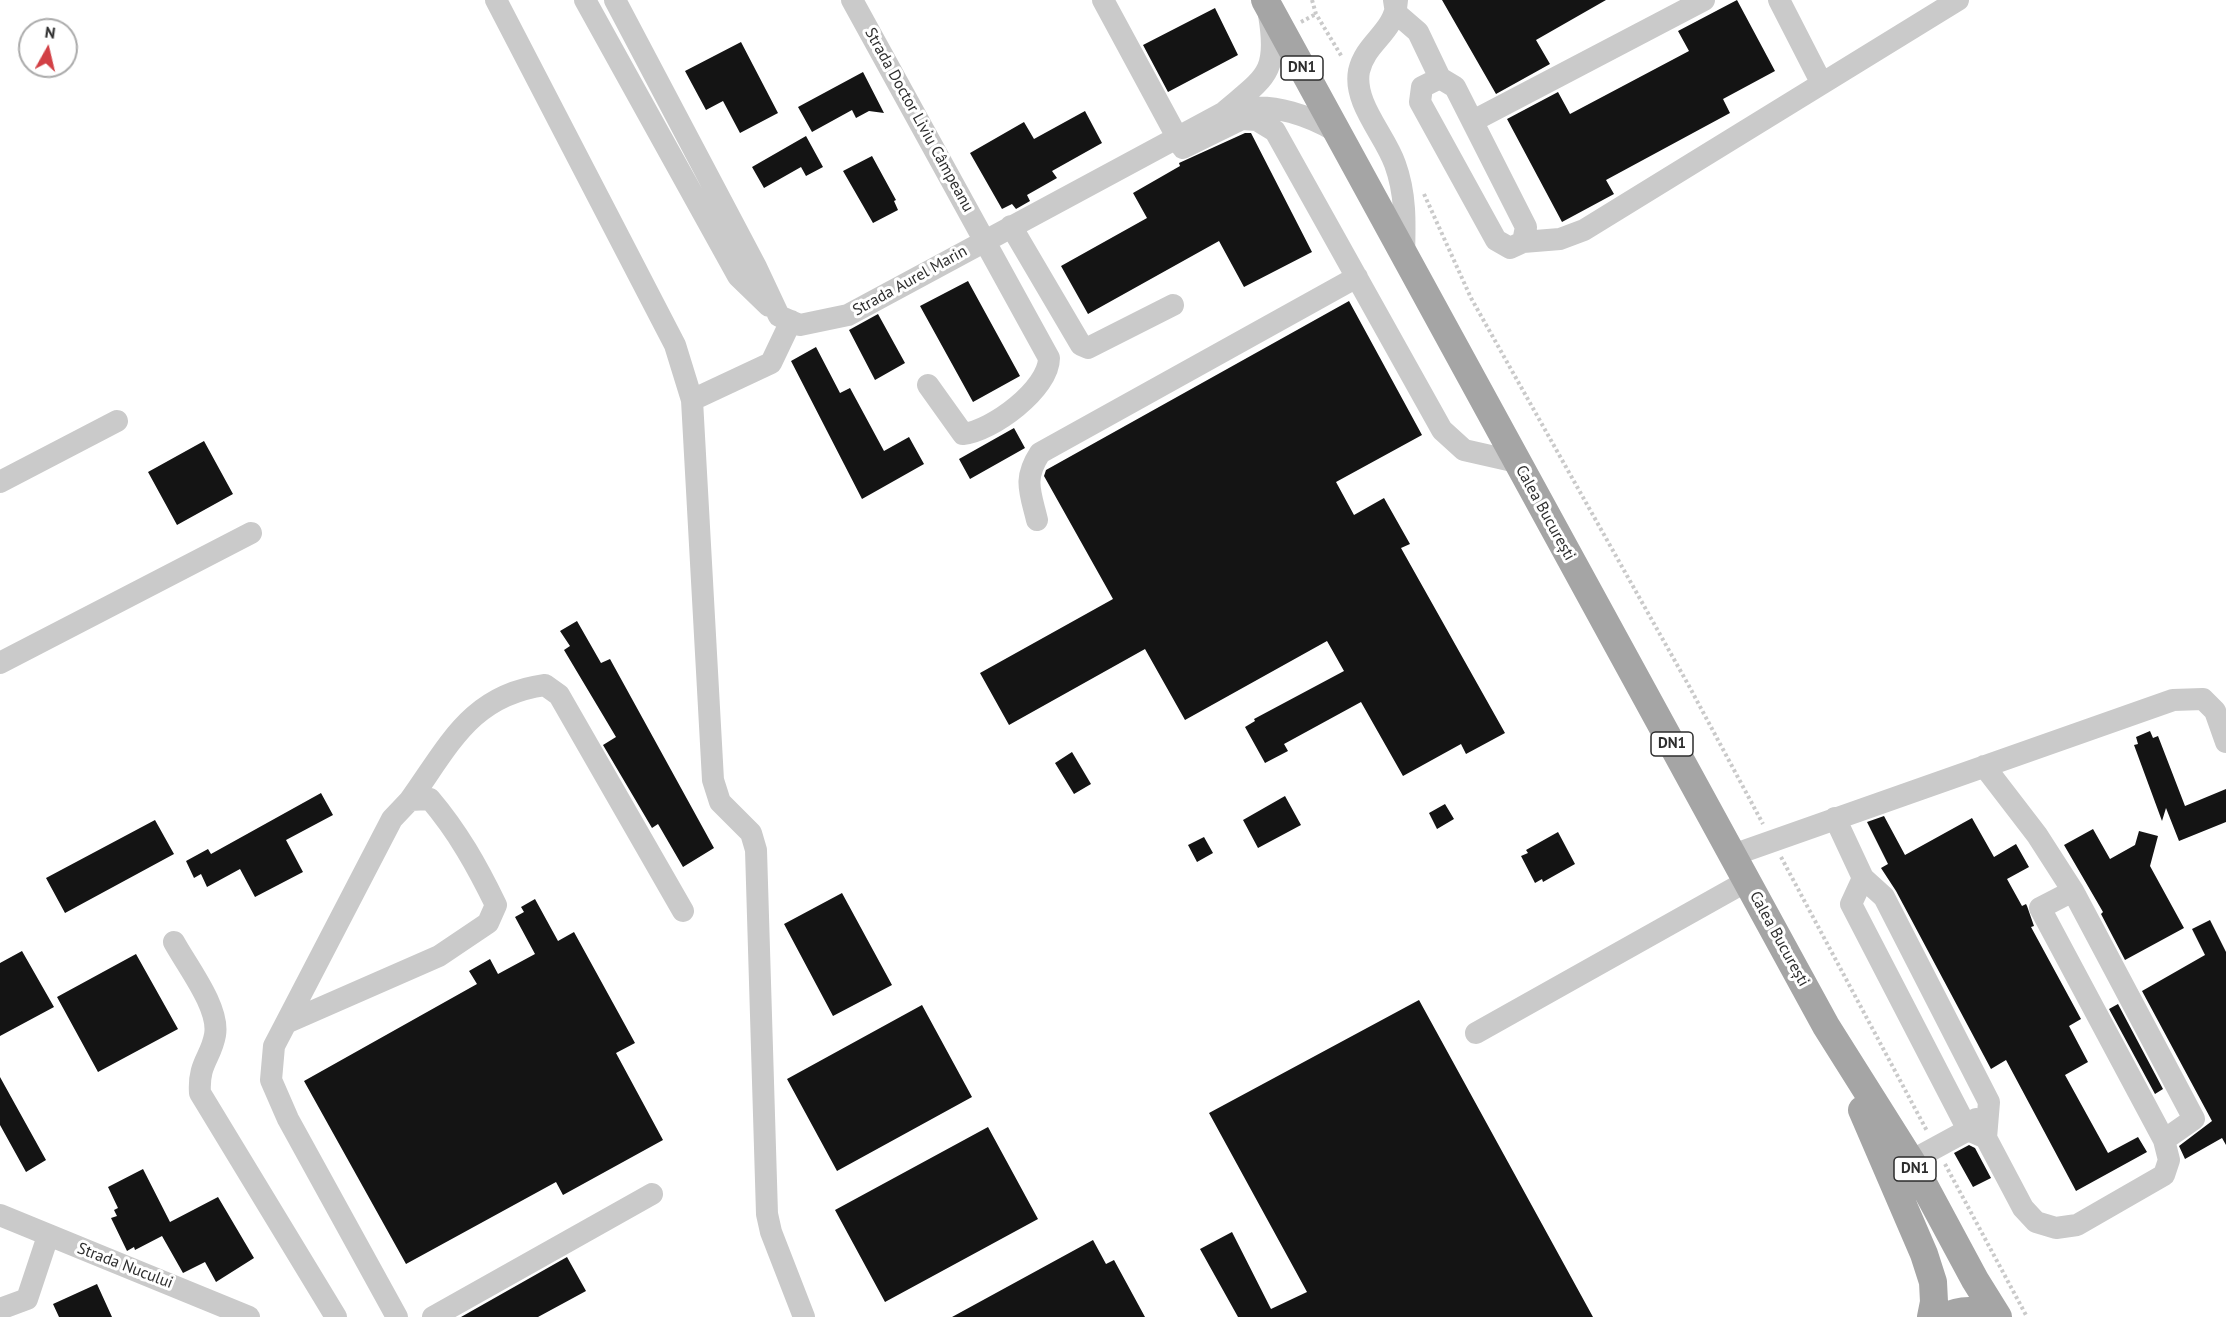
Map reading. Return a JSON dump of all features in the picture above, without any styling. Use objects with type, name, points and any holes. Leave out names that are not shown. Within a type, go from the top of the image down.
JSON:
[{"type":"main road","name":"Calea București","points":[[1266,2],[1826,1026],[1911,1161],[1975,1280],[1998,1317]]},
{"type":"main road","name":"Calea București","points":[[1826,1026],[1924,1254],[1933,1282],[1934,1302],[1931,1317]]},
{"type":"main road","points":[[1945,1317],[1962,1311],[1976,1311],[1993,1317]]},
{"type":"street","points":[[496,0],[675,345],[692,400],[713,780],[720,802],[751,833],[756,850],[767,1214],[771,1232],[804,1317]]},
{"type":"street","points":[[585,0],[738,276],[785,319]]},
{"type":"street","points":[[615,0],[785,319],[771,363],[692,400]]},
{"type":"street","name":"Strada Doctor Liviu Câmpeanu","points":[[852,0],[986,239],[1049,358],[1049,369],[1030,397],[975,433],[963,434],[928,386]]},
{"type":"street","points":[[1103,0],[1183,148],[1242,119],[1257,120],[1275,131],[1442,430],[1464,450],[1516,462]]},
{"type":"street","points":[[1473,121],[1674,7],[1704,0]]},
{"type":"street","points":[[1779,0],[1821,82]]},
{"type":"street","points":[[1440,78],[1422,87],[1420,102],[1496,240],[1510,248],[1523,242],[1560,239],[1584,230],[1821,82],[1958,0]]},
{"type":"street","name":"Strada Aurel Marin","points":[[785,319],[800,325],[848,315],[1223,113],[1265,78],[1272,60],[1273,38],[1266,2]]},
{"type":"street","points":[[1399,3],[1390,26],[1370,45],[1359,73],[1365,106],[1395,162],[1402,186],[1406,212],[1404,255]]},
{"type":"street","points":[[1399,3],[1418,32],[1440,78],[1455,87],[1473,121],[1526,227],[1523,242]]},
{"type":"street","name":"Strada Aurel Marin","points":[[1223,113],[1251,108],[1296,113],[1312,117],[1337,132]]},
{"type":"street","points":[[666,146],[693,147]]},
{"type":"street","points":[[693,194],[719,196]]},
{"type":"street","points":[[1011,226],[1081,345],[1088,348],[1173,305]]},
{"type":"street","points":[[1037,520],[1028,480],[1030,468],[1040,453],[1357,277]]},
{"type":"street","points":[[0,482],[117,421]]},
{"type":"street","points":[[0,663],[251,533]]},
{"type":"street","points":[[397,1317],[288,1119],[271,1080],[274,1046],[392,819],[410,800],[465,722],[479,709],[523,688],[545,685],[559,694],[683,911]]},
{"type":"street","points":[[1733,855],[2173,700],[2203,699],[2215,711],[2226,742]]},
{"type":"street","points":[[1984,766],[2037,835],[2073,891],[2194,1119],[2164,1140]]},
{"type":"street","points":[[286,1023],[439,956],[488,923],[496,905],[475,860],[454,828],[430,799],[410,800]]},
{"type":"street","points":[[1835,819],[1863,878],[1884,897],[1989,1102],[1977,1134]]},
{"type":"street","points":[[1863,878],[1851,904],[1977,1134],[2023,1208],[2036,1222],[2056,1228],[2077,1225],[2164,1175],[2169,1160],[2164,1140],[2040,908],[2073,891]]},
{"type":"street","points":[[1476,1033],[1747,881]]},
{"type":"street","points":[[174,942],[215,1015],[215,1036],[201,1066],[200,1093],[336,1317]]},
{"type":"street","points":[[2095,1010],[2128,993]]},
{"type":"street","points":[[1911,1161],[1936,1148],[1977,1134]]},
{"type":"street","points":[[433,1317],[651,1194]]},
{"type":"street","name":"Strada Nucului","points":[[0,1215],[249,1317]]},
{"type":"street","points":[[0,1309],[27,1299],[48,1236]]},
{"type":"path","points":[[1312,0],[1316,14],[1347,68],[1359,73]]},
{"type":"path","points":[[1421,187],[1471,298],[1689,686],[2027,1317]]},
{"type":"building","points":[[1442,0],[1606,0],[1536,40],[1550,64],[1496,94]]},
{"type":"building","points":[[1737,0],[1775,71],[1723,99],[1730,113],[1606,180],[1614,194],[1562,222],[1507,119],[1558,92],[1570,114],[1689,51],[1678,31]]},
{"type":"building","points":[[1215,8],[1238,55],[1168,92],[1143,45]]},
{"type":"building","points":[[741,42],[778,113],[740,133],[723,101],[706,110],[685,71]]},
{"type":"building","points":[[863,72],[884,113],[869,111],[856,118],[852,110],[812,132],[798,107]]},
{"type":"building","points":[[1085,111],[1102,143],[1052,171],[1057,178],[1027,195],[1030,201],[1016,209],[1012,204],[1002,209],[970,153],[1024,122],[1034,139]]},
{"type":"building","points":[[1245,133],[1251,133],[1312,252],[1244,287],[1219,241],[1088,314],[1061,266],[1147,218],[1133,193],[1180,166],[1179,163]]},
{"type":"building","points":[[806,136],[823,167],[806,176],[801,167],[764,188],[752,167]]},
{"type":"building","points":[[872,156],[896,200],[894,201],[898,210],[873,223],[843,171]]},
{"type":"building","points":[[968,281],[1020,376],[973,402],[920,306]]},
{"type":"building","points":[[1349,301],[1422,435],[1336,482],[1354,515],[1384,498],[1410,544],[1401,548],[1505,733],[1466,754],[1461,744],[1403,776],[1361,702],[1284,744],[1288,751],[1265,763],[1245,727],[1255,721],[1254,719],[1344,671],[1327,641],[1185,720],[1145,649],[1009,725],[980,673],[1113,599],[1044,476],[1046,470]]},
{"type":"building","points":[[878,314],[905,363],[875,380],[849,330]]},
{"type":"building","points":[[816,347],[840,393],[850,388],[884,451],[909,437],[924,464],[862,499],[791,361]]},
{"type":"building","points":[[1014,428],[1025,448],[970,479],[959,459]]},
{"type":"building","points":[[204,441],[233,494],[177,525],[148,472]]},
{"type":"building","points":[[577,621],[601,663],[610,659],[714,848],[683,867],[658,824],[652,828],[603,745],[616,737],[564,650],[570,646],[560,631]]},
{"type":"building","points":[[2150,731],[2153,738],[2158,736],[2185,806],[2226,789],[2226,822],[2179,841],[2166,808],[2162,821],[2134,745],[2138,744],[2136,737]]},
{"type":"building","points":[[1072,752],[1091,784],[1074,794],[1055,763]]},
{"type":"building","points":[[321,793],[333,815],[286,840],[303,872],[255,897],[240,869],[207,887],[201,874],[194,878],[186,861],[208,849],[211,854]]},
{"type":"building","points":[[1285,796],[1301,825],[1258,848],[1243,820]]},
{"type":"building","points":[[1445,804],[1454,819],[1437,829],[1429,813]]},
{"type":"building","points":[[1884,816],[1905,855],[1972,818],[1994,857],[2016,844],[2029,867],[2007,879],[2022,906],[2026,904],[2034,926],[2031,927],[2081,1019],[2069,1026],[2088,1062],[2065,1075],[2108,1153],[2138,1137],[2147,1152],[2076,1191],[2006,1060],[1991,1069],[1896,891],[1881,868],[1888,864],[1867,822]]},
{"type":"building","points":[[155,820],[174,854],[65,913],[46,878]]},
{"type":"building","points":[[2093,829],[2110,859],[2135,845],[2139,831],[2158,836],[2150,866],[2184,928],[2125,960],[2101,914],[2103,912],[2064,845]]},
{"type":"building","points":[[1558,832],[1575,864],[1543,882],[1542,879],[1535,883],[1521,856],[1528,853],[1526,850]]},
{"type":"building","points":[[1204,837],[1213,853],[1197,862],[1188,845]]},
{"type":"building","points":[[842,893],[892,985],[833,1016],[784,924]]},
{"type":"building","points":[[535,899],[558,941],[574,932],[635,1043],[616,1053],[663,1140],[563,1195],[556,1182],[406,1264],[304,1081],[477,984],[469,971],[490,959],[498,974],[535,954],[515,917],[524,912],[521,907]]},
{"type":"building","points":[[2210,920],[2226,952],[2226,1145],[2222,1138],[2185,1159],[2179,1146],[2212,1121],[2142,991],[2205,955],[2192,929]]},
{"type":"building","points":[[22,951],[54,1007],[0,1036],[0,963]]},
{"type":"building","points":[[136,954],[178,1029],[98,1072],[57,997]]},
{"type":"building","points":[[1419,1000],[1593,1317],[1238,1317],[1200,1249],[1232,1232],[1271,1309],[1307,1292],[1209,1113]]},
{"type":"building","points":[[2118,1004],[2163,1089],[2155,1094],[2109,1009]]},
{"type":"building","points":[[922,1005],[972,1097],[837,1171],[787,1079]]},
{"type":"building","points":[[0,1077],[46,1160],[26,1172],[0,1125]]},
{"type":"building","points":[[988,1127],[1038,1219],[885,1302],[835,1210]]},
{"type":"building","points":[[1969,1145],[1975,1148],[1991,1178],[1973,1187],[1954,1153]]},
{"type":"building","points":[[143,1169],[170,1222],[218,1197],[254,1258],[216,1282],[205,1262],[183,1273],[162,1236],[135,1250],[134,1247],[127,1251],[111,1218],[117,1216],[114,1210],[118,1208],[108,1187]]},
{"type":"building","points":[[1093,1240],[1106,1264],[1114,1260],[1145,1317],[952,1317]]},
{"type":"building","points":[[567,1257],[586,1291],[538,1317],[461,1317]]},
{"type":"building","points":[[97,1284],[112,1317],[59,1317],[53,1304]]}]
